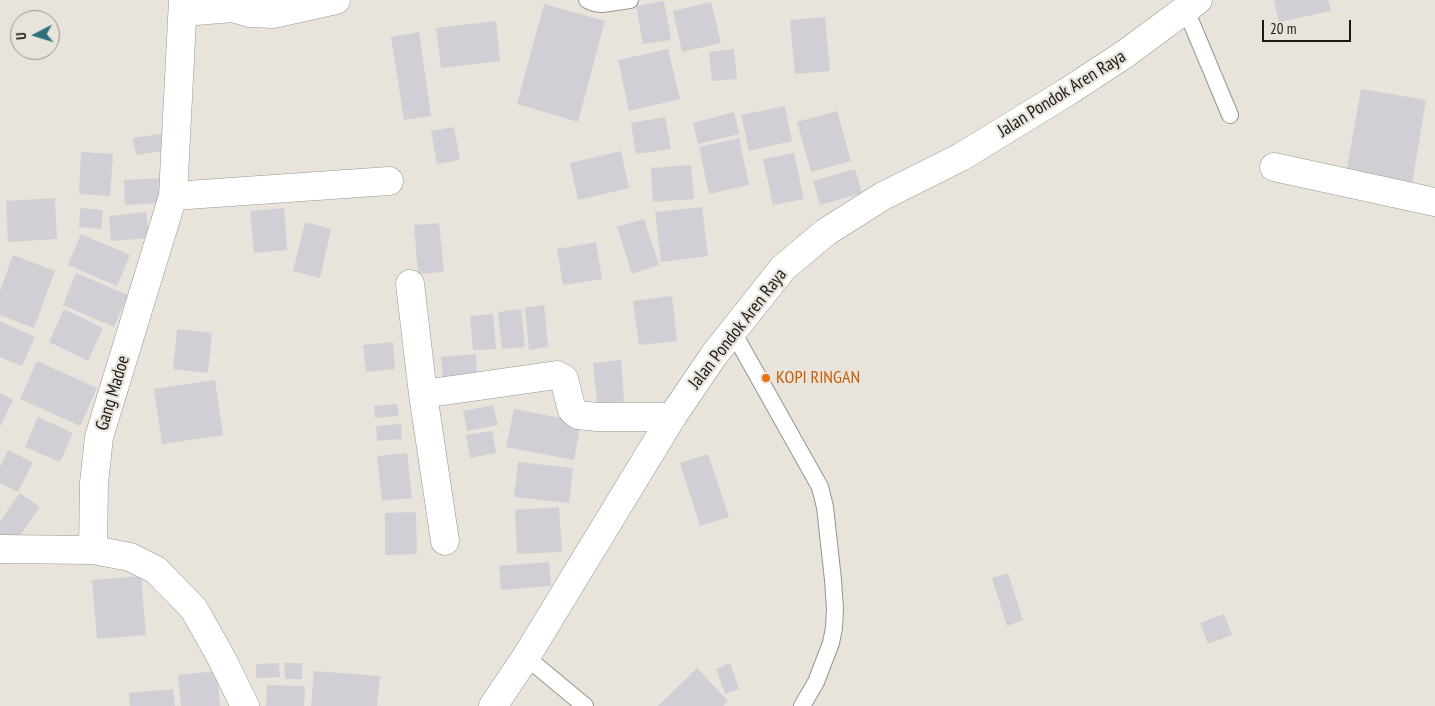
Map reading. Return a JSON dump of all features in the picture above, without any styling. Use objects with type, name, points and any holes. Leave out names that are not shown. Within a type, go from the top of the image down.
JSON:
[{"type":"street","points":[[183,6],[230,4],[250,13],[273,14],[336,0]]},
{"type":"street","name":"Jalan Pondok Aren Raya","points":[[494,706],[526,657],[672,417],[714,355],[783,268],[826,232],[883,196],[960,157],[1067,92],[1125,54],[1192,5]]},
{"type":"street","name":"Gang Madoe","points":[[93,550],[94,484],[99,437],[174,196],[183,6]]},
{"type":"street","points":[[1274,167],[1435,202]]},
{"type":"street","points":[[174,196],[389,181]]},
{"type":"street","points":[[410,284],[423,394],[445,541]]},
{"type":"street","points":[[423,394],[557,375],[564,379],[572,410],[578,415],[591,417],[672,417]]},
{"type":"street","points":[[0,550],[93,550],[130,557],[156,570],[194,609],[222,659],[245,706]]},
{"type":"lane","points":[[587,0],[602,4],[630,0]]},
{"type":"lane","points":[[1192,5],[1230,115]]},
{"type":"lane","points":[[733,332],[820,487],[825,507],[833,580],[834,628],[831,643],[816,682],[802,706]]},
{"type":"lane","points":[[526,657],[584,706]]},
{"type":"building","points":[[1274,0],[1328,0],[1331,11],[1279,22]]},
{"type":"building","points":[[664,1],[671,40],[643,44],[636,6]]},
{"type":"building","points":[[711,2],[721,43],[682,52],[673,11]]},
{"type":"building","points":[[544,4],[605,21],[578,122],[517,104]]},
{"type":"building","points":[[825,17],[830,71],[795,74],[790,20]]},
{"type":"building","points":[[496,21],[500,61],[441,68],[436,28]]},
{"type":"building","points":[[419,32],[431,116],[404,120],[391,37]]},
{"type":"building","points":[[668,49],[680,99],[629,111],[618,60]]},
{"type":"building","points":[[734,49],[737,79],[712,81],[709,52]]},
{"type":"building","points":[[1361,89],[1426,100],[1411,190],[1345,179]]},
{"type":"building","points":[[785,106],[792,141],[749,151],[741,115]]},
{"type":"building","points":[[837,111],[851,161],[811,172],[797,122]]},
{"type":"building","points":[[734,112],[739,134],[698,144],[693,123]]},
{"type":"building","points":[[665,117],[671,149],[636,154],[631,123]]},
{"type":"building","points":[[454,127],[460,160],[437,164],[431,131]]},
{"type":"building","points":[[166,133],[169,150],[136,155],[133,138]]},
{"type":"building","points":[[739,138],[749,185],[709,194],[699,147]]},
{"type":"building","points":[[621,151],[629,188],[578,200],[570,163]]},
{"type":"building","points":[[81,152],[113,154],[110,196],[79,194]]},
{"type":"building","points":[[794,153],[804,199],[773,205],[763,159]]},
{"type":"building","points":[[691,165],[694,199],[653,202],[651,168]]},
{"type":"building","points":[[855,169],[862,193],[820,205],[813,181]]},
{"type":"building","points":[[162,178],[163,203],[125,205],[124,180]]},
{"type":"building","points":[[55,198],[57,239],[8,242],[6,201]]},
{"type":"building","points":[[702,207],[708,256],[661,262],[655,212]]},
{"type":"building","points":[[80,208],[103,210],[101,229],[79,227]]},
{"type":"building","points":[[284,208],[287,250],[254,253],[250,211]]},
{"type":"building","points":[[146,212],[149,238],[111,241],[109,216]]},
{"type":"building","points":[[644,219],[659,265],[632,274],[617,227]]},
{"type":"building","points":[[305,222],[331,229],[320,278],[293,271]]},
{"type":"building","points":[[439,223],[444,272],[418,274],[414,225]]},
{"type":"building","points":[[81,234],[130,255],[117,286],[68,265]]},
{"type":"building","points":[[596,242],[602,279],[563,285],[557,249]]},
{"type":"building","points":[[13,255],[55,271],[34,328],[0,315],[0,291]]},
{"type":"building","points":[[76,273],[128,295],[114,327],[63,305]]},
{"type":"building","points":[[672,296],[677,341],[639,345],[633,301]]},
{"type":"building","points":[[544,305],[548,347],[529,350],[525,308]]},
{"type":"building","points":[[64,309],[103,328],[88,361],[49,342]]},
{"type":"building","points":[[521,309],[525,347],[502,349],[498,312]]},
{"type":"building","points":[[493,314],[496,349],[473,350],[470,316]]},
{"type":"building","points":[[0,321],[35,337],[22,366],[0,357]]},
{"type":"building","points":[[177,329],[212,333],[208,373],[173,369]]},
{"type":"building","points":[[393,342],[395,369],[366,372],[363,345]]},
{"type":"building","points":[[476,354],[477,377],[443,379],[441,357]]},
{"type":"building","points":[[621,360],[624,401],[597,403],[593,363]]},
{"type":"building","points":[[37,361],[97,388],[80,426],[20,399]]},
{"type":"building","points":[[215,380],[223,435],[162,444],[154,389]]},
{"type":"building","points":[[0,393],[13,400],[0,427]]},
{"type":"building","points":[[397,404],[399,416],[375,418],[374,406]]},
{"type":"building","points":[[493,405],[498,425],[467,431],[463,411]]},
{"type":"building","points":[[514,409],[581,422],[574,460],[506,447]]},
{"type":"building","points":[[38,417],[73,433],[60,462],[25,447]]},
{"type":"building","points":[[401,424],[402,439],[377,441],[376,426]]},
{"type":"building","points":[[492,431],[496,453],[470,458],[466,435]]},
{"type":"building","points":[[8,450],[33,462],[18,492],[0,483],[0,467]]},
{"type":"building","points":[[407,453],[412,498],[382,501],[377,456]]},
{"type":"building","points":[[708,454],[729,517],[700,526],[680,463]]},
{"type":"building","points":[[518,462],[573,468],[569,503],[514,497]]},
{"type":"building","points":[[20,493],[40,507],[13,545],[0,536],[0,521]]},
{"type":"building","points":[[559,507],[562,552],[517,554],[515,510]]},
{"type":"building","points":[[416,512],[417,554],[385,555],[385,513]]},
{"type":"building","points":[[549,562],[551,586],[501,590],[499,566]]},
{"type":"building","points":[[1008,573],[1023,620],[1007,626],[992,578]]},
{"type":"building","points":[[141,576],[146,635],[97,639],[92,580]]},
{"type":"building","points":[[1224,614],[1232,635],[1208,644],[1200,623]]},
{"type":"building","points":[[279,663],[280,677],[256,678],[256,664]]},
{"type":"building","points":[[284,663],[302,663],[302,679],[285,679]]},
{"type":"building","points":[[730,663],[739,689],[725,694],[716,669]]},
{"type":"building","points":[[697,668],[728,701],[723,706],[658,706]]},
{"type":"building","points":[[217,671],[220,706],[181,706],[178,675]]},
{"type":"building","points":[[314,671],[380,676],[377,706],[311,706]]},
{"type":"building","points":[[267,685],[305,686],[304,706],[266,706]]},
{"type":"building","points":[[173,689],[175,706],[130,706],[129,693]]},
{"type":"place","name":"KOPI RINGAN","points":[[766,378]]}]
